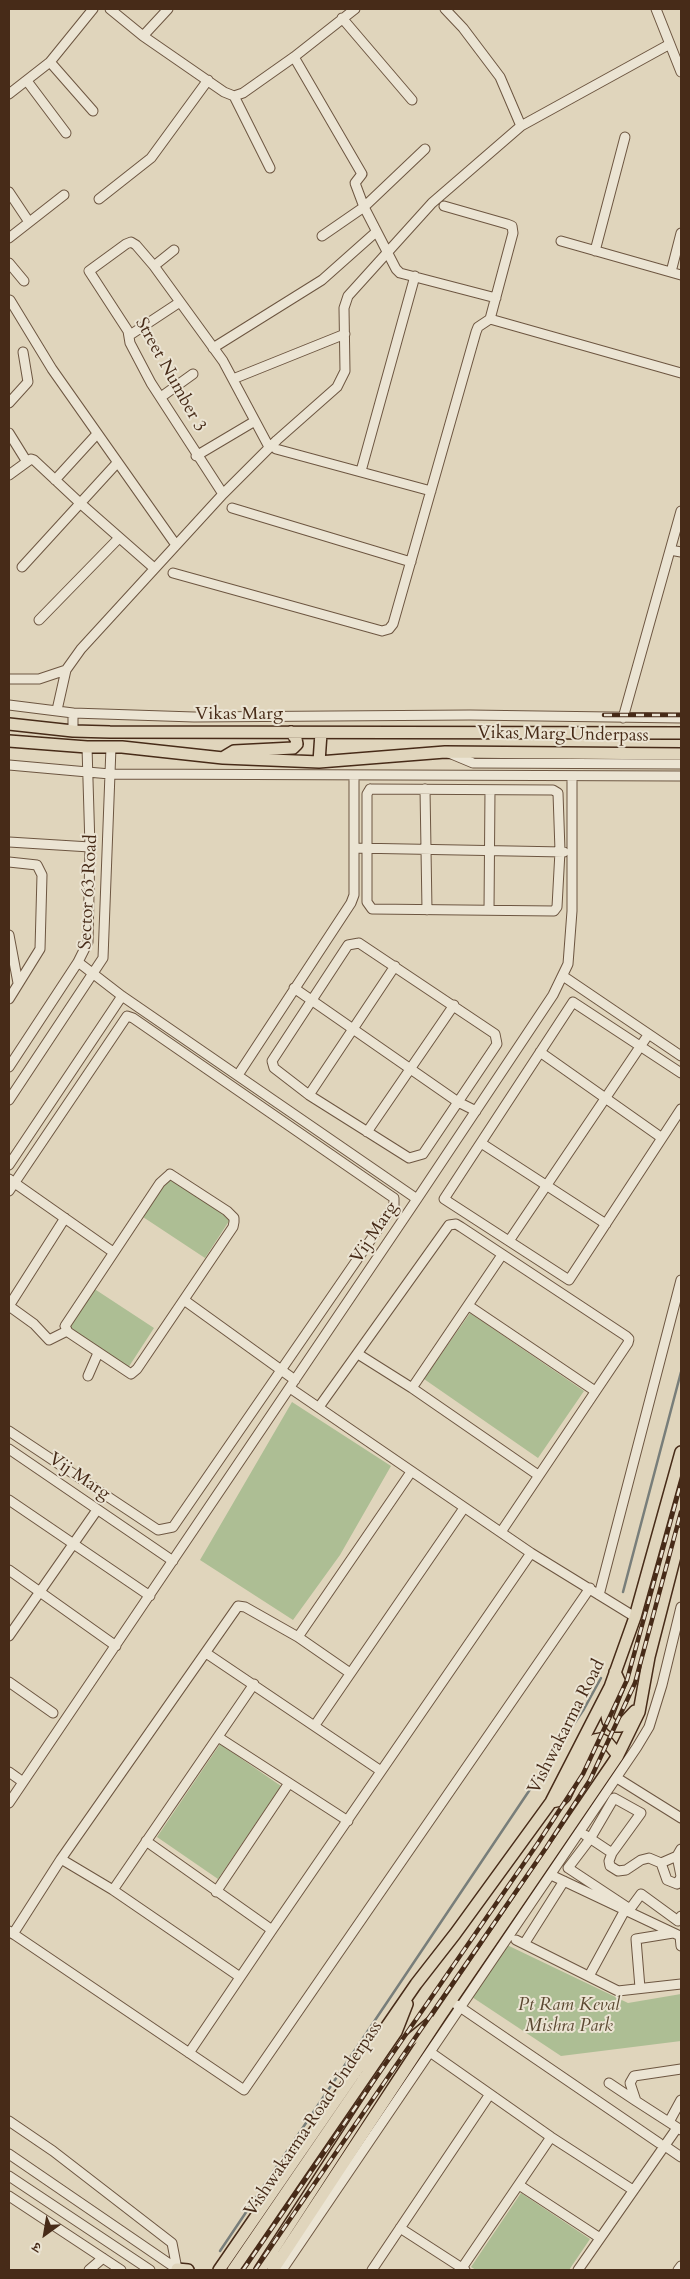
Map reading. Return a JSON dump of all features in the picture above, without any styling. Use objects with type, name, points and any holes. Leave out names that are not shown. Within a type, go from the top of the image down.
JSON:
[{"type":"main road","name":"Vikas Marg","points":[[9,724],[73,731],[470,732]]},
{"type":"main road","points":[[223,758],[234,751],[293,748],[296,744],[296,739],[291,732]]},
{"type":"main road","name":"Vikas Marg Underpass","points":[[470,732],[681,733]]},
{"type":"main road","points":[[319,762],[321,733]]},
{"type":"main road","points":[[9,741],[223,758],[319,762],[445,752]]},
{"type":"main road","name":"Vikas Marg Underpass","points":[[445,752],[681,754]]},
{"type":"main road","name":"Vishwakarma Road","points":[[416,1984],[551,1802],[610,1687],[635,1616],[681,1452]]},
{"type":"main road","points":[[281,2270],[441,2015],[456,2004],[573,1835],[617,1757],[639,1710],[649,1657],[681,1533]]},
{"type":"main road","points":[[615,1672],[620,1682],[607,1716],[608,1721],[613,1726],[621,1726],[635,1711],[639,1710]]},
{"type":"main road","points":[[551,1802],[561,1800],[565,1796],[588,1747],[595,1740],[600,1739],[608,1744],[617,1757]]},
{"type":"main road","points":[[219,2270],[416,1984]]},
{"type":"main road","name":"Vishwakarma Road Underpass","points":[[233,2270],[396,2032],[416,1984]]},
{"type":"main road","name":"Vishwakarma Road Underpass","points":[[260,2270],[408,2042],[441,2015]]},
{"type":"street","points":[[9,94],[50,62],[92,9]]},
{"type":"street","points":[[110,9],[143,36],[234,96],[270,168]]},
{"type":"street","points":[[143,36],[166,9]]},
{"type":"street","points":[[234,96],[243,93],[294,57],[355,9]]},
{"type":"street","points":[[445,9],[463,28],[500,77],[520,126]]},
{"type":"street","points":[[656,9],[681,72]]},
{"type":"street","points":[[342,18],[412,100]]},
{"type":"street","points":[[56,710],[66,670],[81,649],[222,494],[337,387],[345,371],[344,308],[348,296],[432,203],[520,126],[670,44]]},
{"type":"street","points":[[294,57],[362,174],[355,183],[364,207],[396,269],[400,273],[496,298]]},
{"type":"street","points":[[50,62],[92,111]]},
{"type":"street","points":[[99,199],[151,158],[208,80]]},
{"type":"street","points":[[27,81],[66,133]]},
{"type":"street","points":[[595,251],[625,137]]},
{"type":"street","points":[[322,236],[364,207],[425,149]]},
{"type":"street","points":[[9,192],[29,222]]},
{"type":"street","points":[[9,238],[64,195]]},
{"type":"street","points":[[173,573],[382,631],[389,629],[393,624],[476,332],[478,327],[490,319],[513,233],[512,226],[444,206]]},
{"type":"street","points":[[213,348],[322,280],[376,232]]},
{"type":"street","points":[[671,272],[681,233]]},
{"type":"street","points":[[560,241],[681,275]]},
{"type":"street","name":"Street Number 3","points":[[154,266],[132,242],[90,271],[130,334],[130,343],[161,397],[196,456],[222,494]]},
{"type":"street","points":[[174,250],[154,266],[213,348],[273,448],[361,470],[431,491]]},
{"type":"street","points":[[9,263],[24,281]]},
{"type":"street","points":[[361,470],[415,276]]},
{"type":"street","points":[[10,300],[52,369],[176,545]]},
{"type":"street","points":[[130,334],[180,302]]},
{"type":"street","points":[[490,319],[681,373]]},
{"type":"street","points":[[233,379],[345,334]]},
{"type":"street","points":[[9,403],[28,382],[23,352]]},
{"type":"street","points":[[161,397],[193,374]]},
{"type":"street","points":[[196,456],[256,421]]},
{"type":"street","points":[[9,433],[27,462]]},
{"type":"street","points":[[55,480],[98,434]]},
{"type":"street","points":[[9,475],[27,462],[34,460],[154,568]]},
{"type":"street","points":[[22,567],[117,463]]},
{"type":"street","points":[[232,508],[411,562]]},
{"type":"street","points":[[623,718],[681,511]]},
{"type":"street","points":[[38,620],[119,538]]},
{"type":"street","points":[[670,550],[681,552]]},
{"type":"street","points":[[9,679],[39,679],[66,670]]},
{"type":"street","points":[[9,705],[73,713],[194,718],[470,715],[681,718]]},
{"type":"street","points":[[73,713],[73,731]]},
{"type":"street","points":[[470,715],[470,732]]},
{"type":"street","name":"Sector 63 Road","points":[[9,1067],[78,962],[88,942],[90,847],[87,747]]},
{"type":"street","name":"Sector 63 Road","points":[[9,1100],[103,958],[111,748]]},
{"type":"street","points":[[445,752],[473,764],[681,764]]},
{"type":"street","points":[[9,765],[110,774],[572,778],[681,776]]},
{"type":"street","points":[[238,1075],[351,903],[354,895],[354,775]]},
{"type":"street","points":[[417,1199],[553,995],[568,964],[572,911],[572,778]]},
{"type":"street","points":[[370,789],[425,789],[553,790],[558,793],[560,851],[557,907],[554,911],[372,908],[367,902],[367,794],[370,789]]},
{"type":"street","points":[[425,789],[427,910]]},
{"type":"street","points":[[489,910],[490,790]]},
{"type":"street","points":[[9,842],[90,847]]},
{"type":"street","points":[[354,848],[572,852]]},
{"type":"street","points":[[9,862],[37,865],[42,875],[40,950],[9,999]]},
{"type":"street","points":[[9,940],[18,983]]},
{"type":"street","points":[[359,943],[395,966],[495,1034],[497,1044],[423,1154],[409,1158],[309,1095],[274,1068],[272,1060],[348,945],[359,943]]},
{"type":"street","name":"Vij Marg","points":[[9,1449],[173,1561],[417,1199],[122,996],[78,962]]},
{"type":"street","points":[[309,1095],[351,1029],[395,966]]},
{"type":"street","points":[[562,976],[681,1056]]},
{"type":"street","points":[[294,988],[458,1102],[476,1110]]},
{"type":"street","points":[[9,1165],[122,996]]},
{"type":"street","points":[[681,1073],[573,1002],[444,1199],[569,1280],[681,1109]]},
{"type":"street","points":[[368,1132],[454,1005]]},
{"type":"street","points":[[9,1191],[12,1181],[127,1016],[133,1018],[394,1198],[392,1211],[173,1526],[166,1530],[158,1530],[9,1431]]},
{"type":"street","points":[[508,1241],[648,1035]]},
{"type":"street","points":[[540,1052],[662,1138]]},
{"type":"street","points":[[481,1143],[606,1224]]},
{"type":"street","points":[[166,1175],[174,1176],[227,1211],[234,1218],[233,1227],[184,1300],[133,1374],[125,1371],[67,1330],[66,1323],[166,1175]]},
{"type":"street","points":[[12,1181],[113,1252]]},
{"type":"street","points":[[65,1218],[9,1306],[34,1324],[49,1340],[67,1330]]},
{"type":"street","points":[[319,1407],[449,1225],[456,1224],[461,1227],[629,1339],[501,1532]]},
{"type":"street","points":[[412,1388],[502,1255]]},
{"type":"street","points":[[599,1595],[681,1280]]},
{"type":"street","points":[[184,1300],[282,1369],[293,1384],[319,1407],[411,1472],[531,1553],[635,1616]]},
{"type":"street","points":[[469,1306],[595,1391]]},
{"type":"street","points":[[88,1376],[98,1352]]},
{"type":"street","points":[[358,1354],[412,1388],[538,1475]]},
{"type":"street","points":[[298,1637],[411,1472]]},
{"type":"street","points":[[9,1500],[150,1596]]},
{"type":"street","points":[[315,1725],[464,1508]]},
{"type":"street","points":[[9,1636],[97,1510]]},
{"type":"street","points":[[190,2053],[380,1771],[531,1553]]},
{"type":"street","points":[[9,1803],[173,1561]]},
{"type":"street","points":[[9,1570],[116,1646]]},
{"type":"street","points":[[350,1673],[298,1637],[245,1607],[238,1606],[11,1932],[244,2090],[590,1588]]},
{"type":"street","points":[[281,2270],[430,2052],[456,2004],[550,1875],[573,1835],[617,1778],[649,1727],[662,1685],[681,1607]]},
{"type":"street","points":[[206,1653],[315,1725],[380,1771]]},
{"type":"street","points":[[9,1682],[53,1713]]},
{"type":"street","points":[[113,1890],[254,1684]]},
{"type":"street","points":[[218,1737],[348,1821]]},
{"type":"street","points":[[9,1772],[23,1782]]},
{"type":"street","points":[[617,1778],[681,1818]]},
{"type":"street","points":[[216,1892],[289,1783]]},
{"type":"street","points":[[661,1863],[679,1853],[681,1877],[677,1884],[667,1880],[661,1863],[649,1858],[641,1860],[626,1870],[618,1871],[610,1866],[609,1861],[612,1854],[641,1813],[614,1798],[590,1839],[568,1868],[630,1909],[641,1894],[678,1921],[681,1916]]},
{"type":"street","points":[[573,1835],[590,1839],[612,1854]]},
{"type":"street","points":[[146,1841],[272,1930]]},
{"type":"street","points":[[61,1859],[113,1890],[240,1977]]},
{"type":"street","points":[[550,1875],[680,1936],[681,1946]]},
{"type":"street","points":[[564,1881],[520,1942],[618,1991],[681,1984]]},
{"type":"street","points":[[589,1976],[625,1910]]},
{"type":"street","points":[[640,1988],[636,1939],[674,1933]]},
{"type":"street","points":[[456,2004],[681,2157]]},
{"type":"street","points":[[430,2052],[551,2137],[633,2190]]},
{"type":"street","points":[[636,2101],[630,2083],[634,2076],[681,2069]]},
{"type":"street","points":[[578,2270],[662,2144],[679,2129],[609,2084]]},
{"type":"street","points":[[373,2270],[490,2094]]},
{"type":"street","points":[[669,2122],[681,2100]]},
{"type":"street","points":[[9,2121],[53,2151],[172,2243],[181,2270]]},
{"type":"street","points":[[400,2228],[464,2269],[551,2137]]},
{"type":"street","points":[[9,2154],[181,2270]]},
{"type":"street","points":[[9,2176],[150,2270]]},
{"type":"street","points":[[519,2185],[600,2238]]},
{"type":"street","points":[[9,2196],[121,2270]]},
{"type":"street","points":[[89,2270],[103,2258]]},
{"type":"street","points":[[678,2270],[681,2266]]},
{"type":"green space","points":[[170,1177],[231,1218],[205,1258],[143,1217]]},
{"type":"green space","points":[[93,1288],[154,1328],[128,1368],[66,1327]]},
{"type":"green space","points":[[470,1313],[584,1391],[538,1458],[424,1379]]},
{"type":"green space","points":[[292,1402],[391,1466],[340,1555],[293,1620],[200,1560]]},
{"type":"green space","points":[[220,1744],[281,1786],[218,1879],[157,1837]]},
{"type":"green space","name":"Pt Ram Keval Mishra Park","points":[[507,1945],[628,2003],[681,1994],[681,2041],[561,2056],[472,1997]]},
{"type":"green space","points":[[521,2193],[590,2239],[569,2270],[476,2270],[471,2267]]},
{"type":"waterway","points":[[623,1592],[681,1372]]},
{"type":"waterway","points":[[220,2251],[584,1709],[601,1678]]},
{"type":"railway","points":[[604,715],[681,715]]},
{"type":"railway","points":[[243,2270],[538,1843],[583,1774],[627,1680],[681,1483]]},
{"type":"railway","points":[[255,2270],[546,1848],[590,1780],[635,1683],[681,1512]]}]
